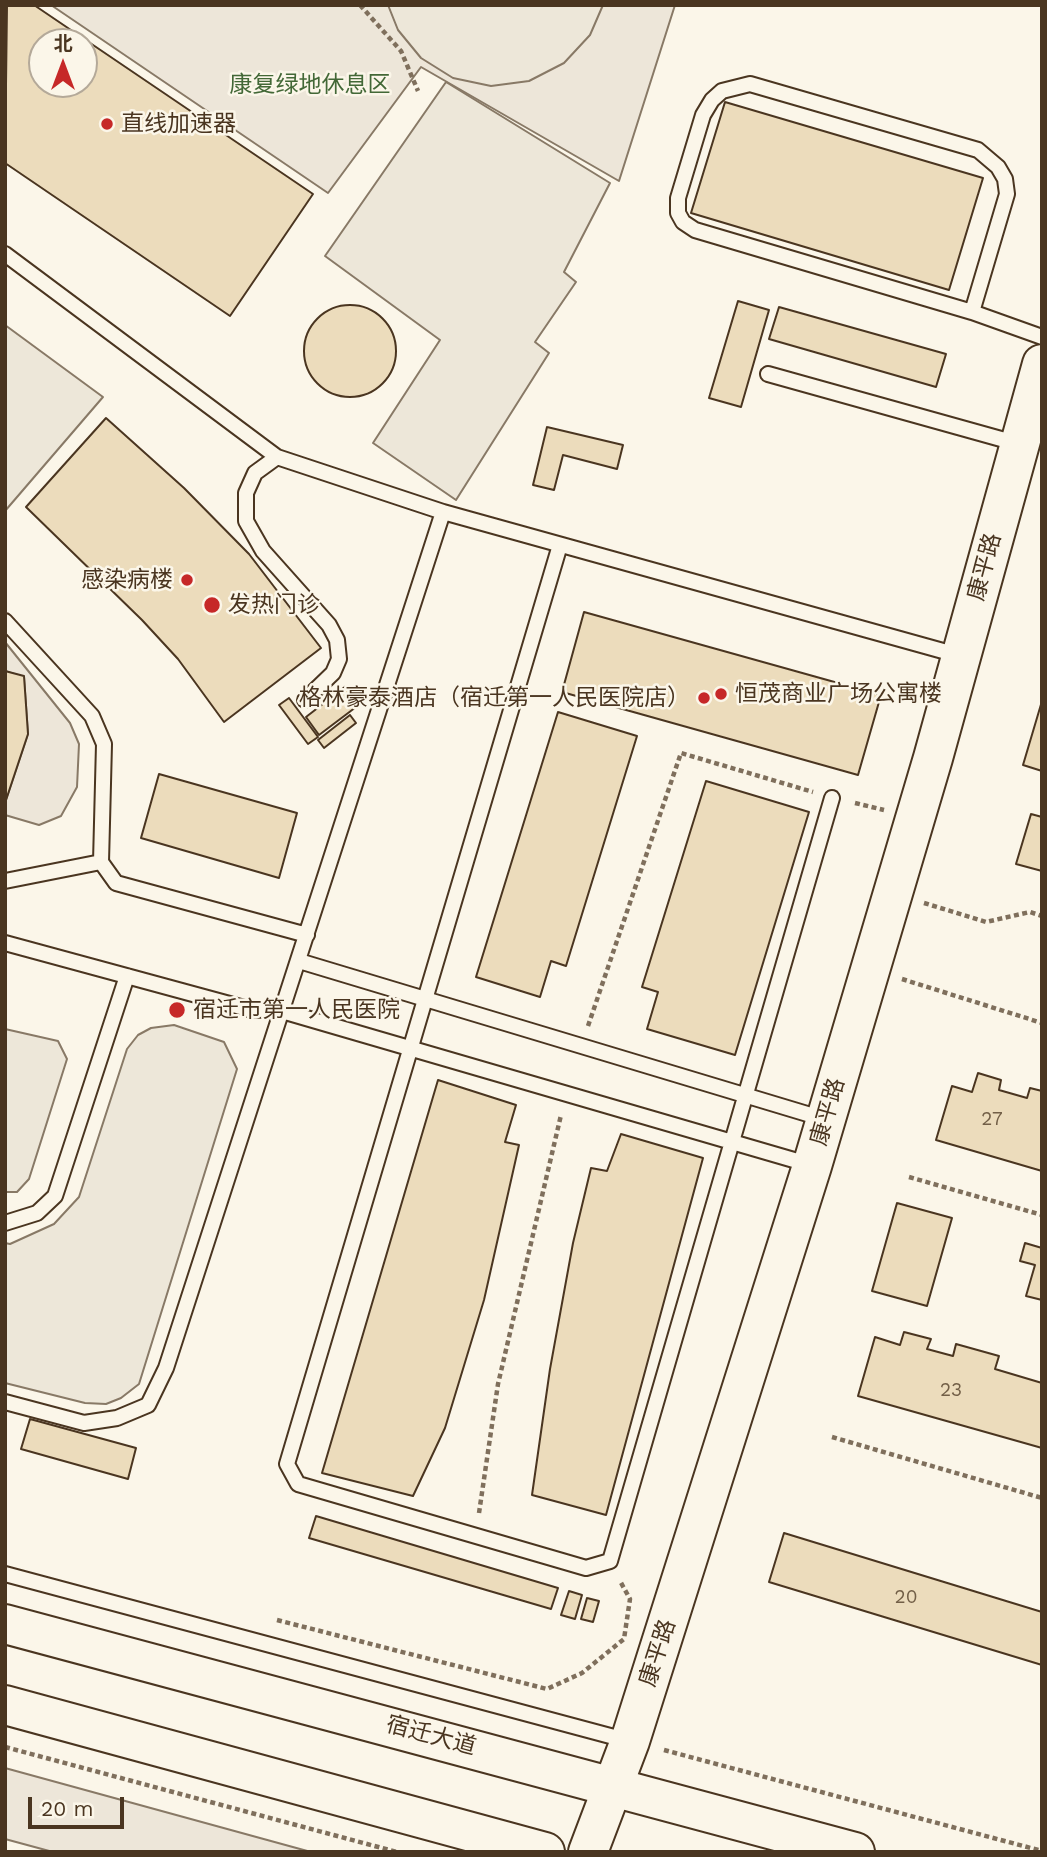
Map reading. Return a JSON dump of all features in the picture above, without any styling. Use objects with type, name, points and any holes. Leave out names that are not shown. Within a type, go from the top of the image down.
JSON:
[{"type":"street","name":"康平路","points":[[587,1852],[629,1741],[812,1166],[961,656],[1042,364]]},
{"type":"street","name":"宿迁大道","points":[[5,1624],[613,1784],[855,1852]]},
{"type":"street","points":[[5,1705],[545,1852]]},
{"type":"lane","points":[[972,312],[1007,194],[1005,179],[998,167],[978,150],[750,84],[722,91],[712,100],[703,115],[678,198],[678,213],[683,222],[695,230],[972,312],[1042,337]]},
{"type":"lane","points":[[8,261],[277,457],[443,512],[961,656]]},
{"type":"lane","points":[[768,374],[1020,444]]},
{"type":"lane","points":[[277,457],[255,473],[246,493],[246,521],[263,551],[329,625],[337,640],[339,659],[333,673],[305,700]]},
{"type":"lane","points":[[5,1402],[84,1423],[117,1418],[148,1405],[166,1368],[443,512]]},
{"type":"lane","points":[[561,545],[287,1464],[298,1484],[586,1568],[610,1560],[832,797]]},
{"type":"lane","points":[[5,621],[92,716],[104,744],[101,862],[116,883],[307,935]]},
{"type":"lane","points":[[5,880],[101,862]]},
{"type":"lane","points":[[5,943],[248,1009],[282,1011],[812,1166]]},
{"type":"lane","points":[[299,961],[826,1120]]},
{"type":"lane","points":[[5,1223],[37,1213],[55,1196],[127,976]]},
{"type":"lane","points":[[5,1574],[629,1741]]},
{"type":"path","points":[[360,5],[401,51],[418,91]]},
{"type":"path","points":[[892,894],[986,922],[1030,912],[1042,916]]},
{"type":"path","points":[[870,969],[1042,1023]]},
{"type":"path","points":[[909,1177],[1042,1215]]},
{"type":"path","points":[[832,1437],[1042,1498]]},
{"type":"path","points":[[264,1616],[547,1689],[582,1673],[624,1639],[630,1599],[610,1560]]},
{"type":"path","points":[[629,1741],[1042,1851]]},
{"type":"path","points":[[5,1747],[397,1852]]},
{"type":"green space","name":"康复绿地休息区","points":[[51,5],[675,5],[619,181],[421,67],[328,193],[98,37],[98,28],[85,28]]},
{"type":"green space","points":[[5,642],[70,723],[79,744],[77,787],[61,816],[39,825],[5,815],[5,803],[28,734],[24,677],[5,671]]},
{"type":"green space","points":[[5,1768],[311,1852],[53,1852],[5,1839]]},
{"type":"shaded area","points":[[388,5],[603,5],[590,35],[564,63],[529,81],[491,86],[453,78],[421,58],[398,30]]},
{"type":"shaded area","points":[[446,82],[610,183],[564,272],[576,282],[535,342],[549,353],[456,500],[373,443],[440,340],[325,256]]},
{"type":"shaded area","points":[[5,325],[103,397],[5,511]]},
{"type":"shaded area","points":[[174,1025],[224,1042],[237,1069],[139,1384],[121,1398],[106,1404],[85,1403],[5,1383],[5,1243],[10,1244],[54,1224],[79,1197],[127,1049],[138,1035],[151,1028]]},
{"type":"shaded area","points":[[5,1029],[58,1041],[67,1059],[29,1179],[17,1192],[5,1192]]},
{"type":"building","name":"直线加速器","points":[[7,5],[34,5],[68,28],[28,28],[28,98],[98,98],[98,48],[313,194],[230,316],[5,163]]},
{"type":"building","points":[[725,102],[983,178],[949,290],[691,213]]},
{"type":"building","points":[[738,301],[769,310],[741,407],[709,398]]},
{"type":"building","points":[[341,305],[359,305],[376,312],[389,325],[396,342],[396,360],[389,377],[376,390],[359,397],[341,397],[324,390],[311,377],[304,360],[304,342],[311,325],[324,312]]},
{"type":"building","points":[[779,307],[946,354],[936,387],[769,339]]},
{"type":"building","name":"感染病楼","points":[[106,418],[184,488],[249,554],[321,648],[224,722],[178,659],[142,620],[26,507]]},
{"type":"building","points":[[547,427],[623,445],[617,469],[563,455],[554,490],[533,485]]},
{"type":"building","name":"恒茂商业广场公寓楼","points":[[584,612],[881,695],[858,775],[562,692]]},
{"type":"building","points":[[5,671],[24,676],[28,734],[5,803]]},
{"type":"building","points":[[346,686],[360,704],[319,735],[306,717]]},
{"type":"building","points":[[289,698],[318,737],[308,744],[279,705]]},
{"type":"building","points":[[1042,701],[1042,771],[1023,765]]},
{"type":"building","points":[[558,712],[637,736],[566,966],[551,961],[540,997],[476,977]]},
{"type":"building","points":[[350,715],[356,723],[324,748],[318,740]]},
{"type":"building","points":[[159,774],[297,813],[279,878],[141,838]]},
{"type":"building","points":[[706,781],[809,812],[735,1055],[647,1029],[658,992],[642,987]]},
{"type":"building","points":[[1031,814],[1042,817],[1042,871],[1016,864]]},
{"type":"building","points":[[978,1073],[1001,1080],[999,1090],[1027,1098],[1030,1088],[1042,1091],[1042,1171],[936,1140],[952,1086],[972,1092]]},
{"type":"building","points":[[438,1080],[516,1105],[505,1142],[519,1145],[484,1300],[445,1428],[413,1496],[322,1473]]},
{"type":"building","points":[[621,1134],[703,1158],[606,1515],[532,1495],[550,1369],[573,1243],[591,1168],[607,1171]]},
{"type":"building","points":[[897,1203],[952,1218],[927,1306],[872,1291]]},
{"type":"building","points":[[1025,1243],[1042,1248],[1042,1300],[1026,1296],[1035,1265],[1020,1261]]},
{"type":"building","points":[[904,1332],[931,1339],[927,1349],[953,1356],[956,1344],[999,1356],[995,1369],[1042,1383],[1042,1448],[858,1396],[875,1337],[900,1345]]},
{"type":"building","points":[[30,1419],[136,1448],[128,1479],[21,1449]]},
{"type":"building","points":[[316,1516],[558,1588],[551,1609],[309,1538]]},
{"type":"building","points":[[784,1533],[1042,1612],[1042,1665],[769,1582]]},
{"type":"building","points":[[569,1591],[582,1595],[575,1619],[561,1615]]},
{"type":"building","points":[[587,1598],[599,1601],[593,1622],[581,1619]]},
{"type":"place","name":"直线加速器","points":[[107,124]]},
{"type":"place","name":"感染病楼","points":[[187,580]]},
{"type":"place","name":"发热门诊","points":[[212,605]]},
{"type":"place","name":"恒茂商业广场公寓楼","points":[[721,694]]},
{"type":"place","name":"格林豪泰酒店（宿迁第一人民医院店）","points":[[704,698]]},
{"type":"place","name":"宿迁市第一人民医院","points":[[177,1010]]}]
